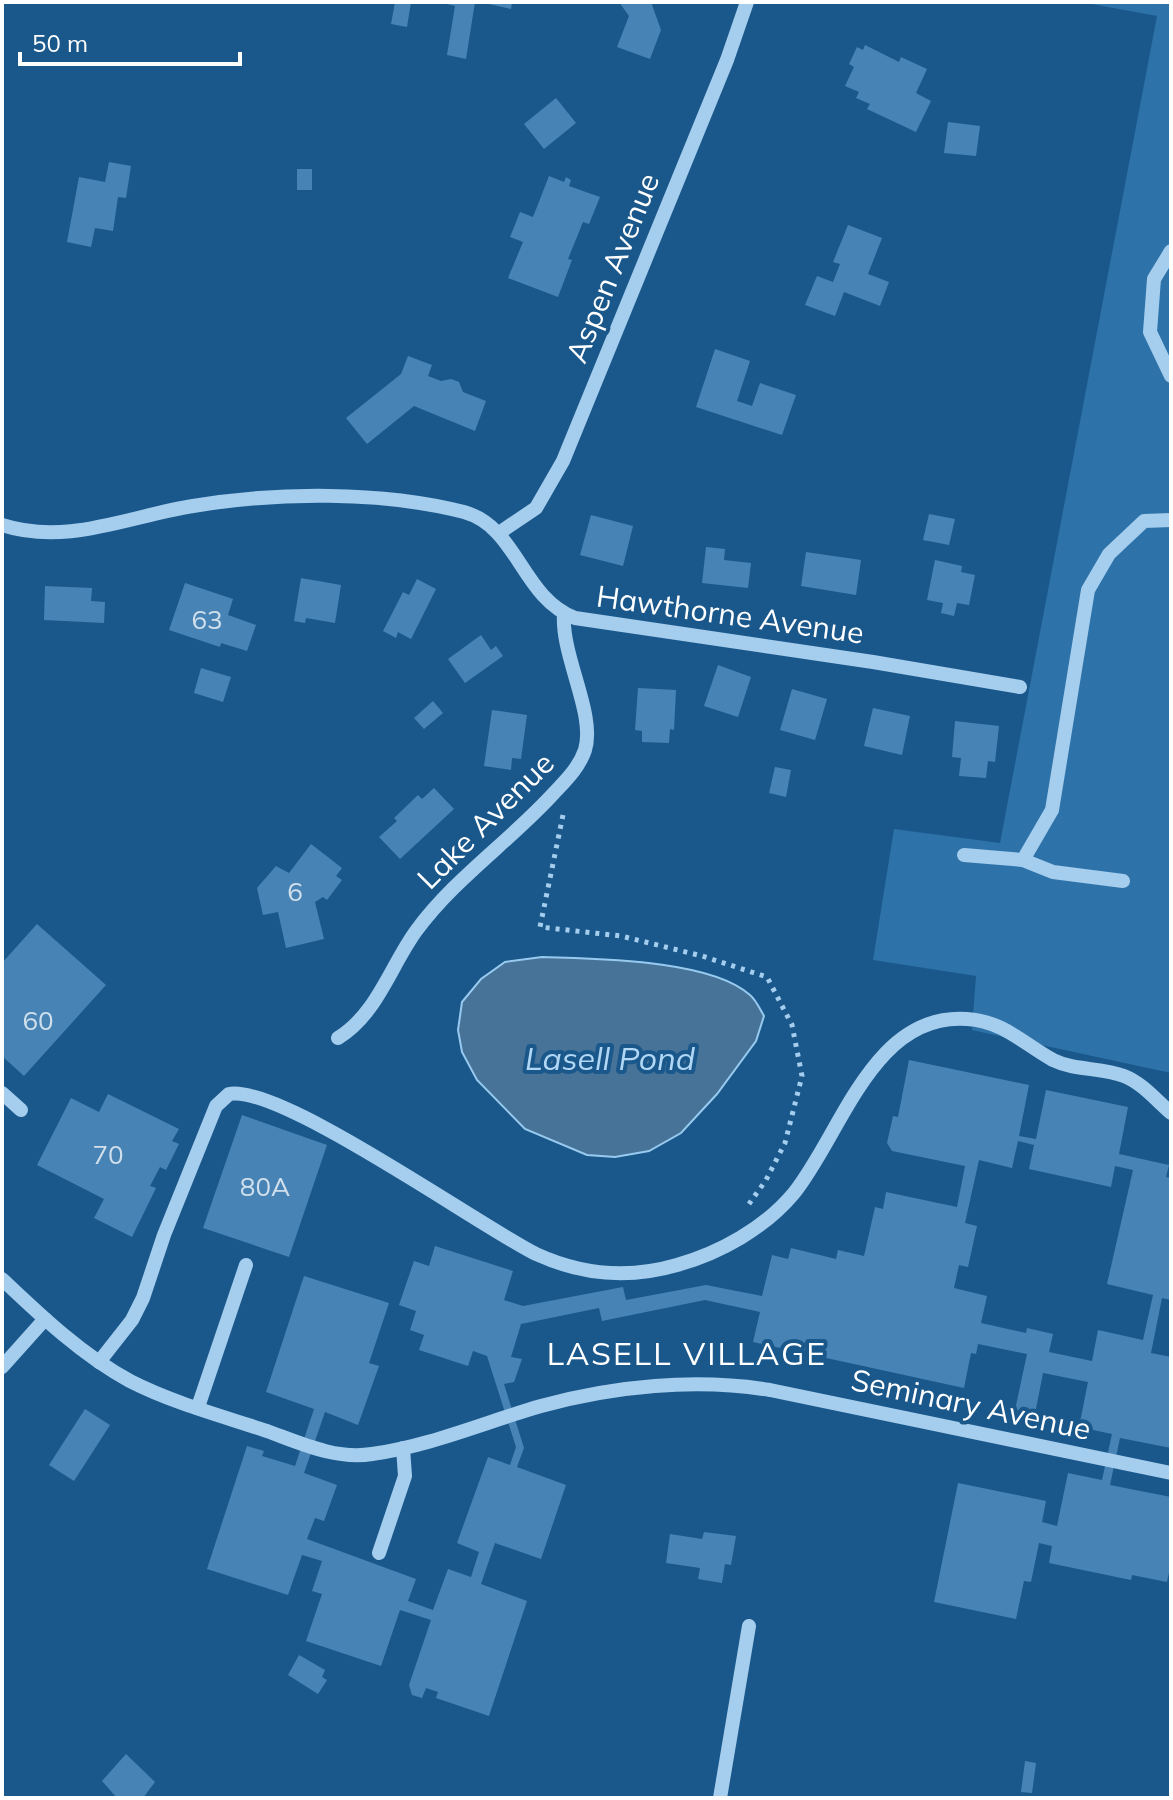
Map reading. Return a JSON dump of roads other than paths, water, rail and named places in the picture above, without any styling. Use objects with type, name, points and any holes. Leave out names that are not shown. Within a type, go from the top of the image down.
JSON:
[{"type":"street","name":"Aspen Avenue","points":[[499,533],[536,508],[563,461],[727,60],[747,2]]},
{"type":"street","points":[[1171,251],[1154,279],[1150,332],[1171,376]]},
{"type":"street","name":"Hawthorne Avenue","points":[[2,525],[54,533],[227,501],[369,497],[418,502],[485,520],[499,533],[544,599],[564,614],[594,623],[691,634],[1020,687]]},
{"type":"street","points":[[1023,860],[1052,810],[1088,590],[1109,554],[1144,521],[1171,520]]},
{"type":"street","name":"Lake Avenue","points":[[338,1038],[366,1014],[428,916],[537,812],[571,775],[584,752],[587,737],[584,714],[566,649],[564,614]]},
{"type":"street","points":[[964,855],[1023,860],[1053,872],[1123,881]]},
{"type":"street","points":[[99,1362],[132,1320],[143,1298],[164,1235],[216,1106],[229,1094],[241,1093],[265,1099],[309,1119],[536,1254],[573,1268],[614,1274],[653,1271],[690,1262],[763,1223],[792,1195],[806,1176],[879,1060],[903,1035],[929,1023],[970,1019],[998,1025],[1056,1061],[1110,1072],[1136,1082],[1171,1113]]},
{"type":"street","points":[[2,1093],[21,1110]]},
{"type":"street","points":[[198,1407],[246,1265]]},
{"type":"street","name":"Seminary Avenue","points":[[2,1279],[45,1319],[99,1362],[132,1381],[322,1450],[364,1455],[403,1448],[585,1397],[673,1385],[715,1385],[770,1390],[1171,1473]]},
{"type":"street","points":[[2,1367],[45,1319]]},
{"type":"street","points":[[379,1553],[405,1478],[403,1448]]},
{"type":"street","points":[[720,1798],[749,1626]]},
{"type":"water","name":"Lasell Pond","points":[[542,957],[651,963],[708,974],[732,983],[752,997],[764,1016],[756,1041],[717,1094],[681,1133],[649,1151],[615,1157],[587,1155],[525,1129],[477,1080],[462,1052],[458,1030],[462,1002],[481,979],[505,962]]},
{"type":"district","name":"LASELL VILLAGE","points":[[687,1354]]}]
